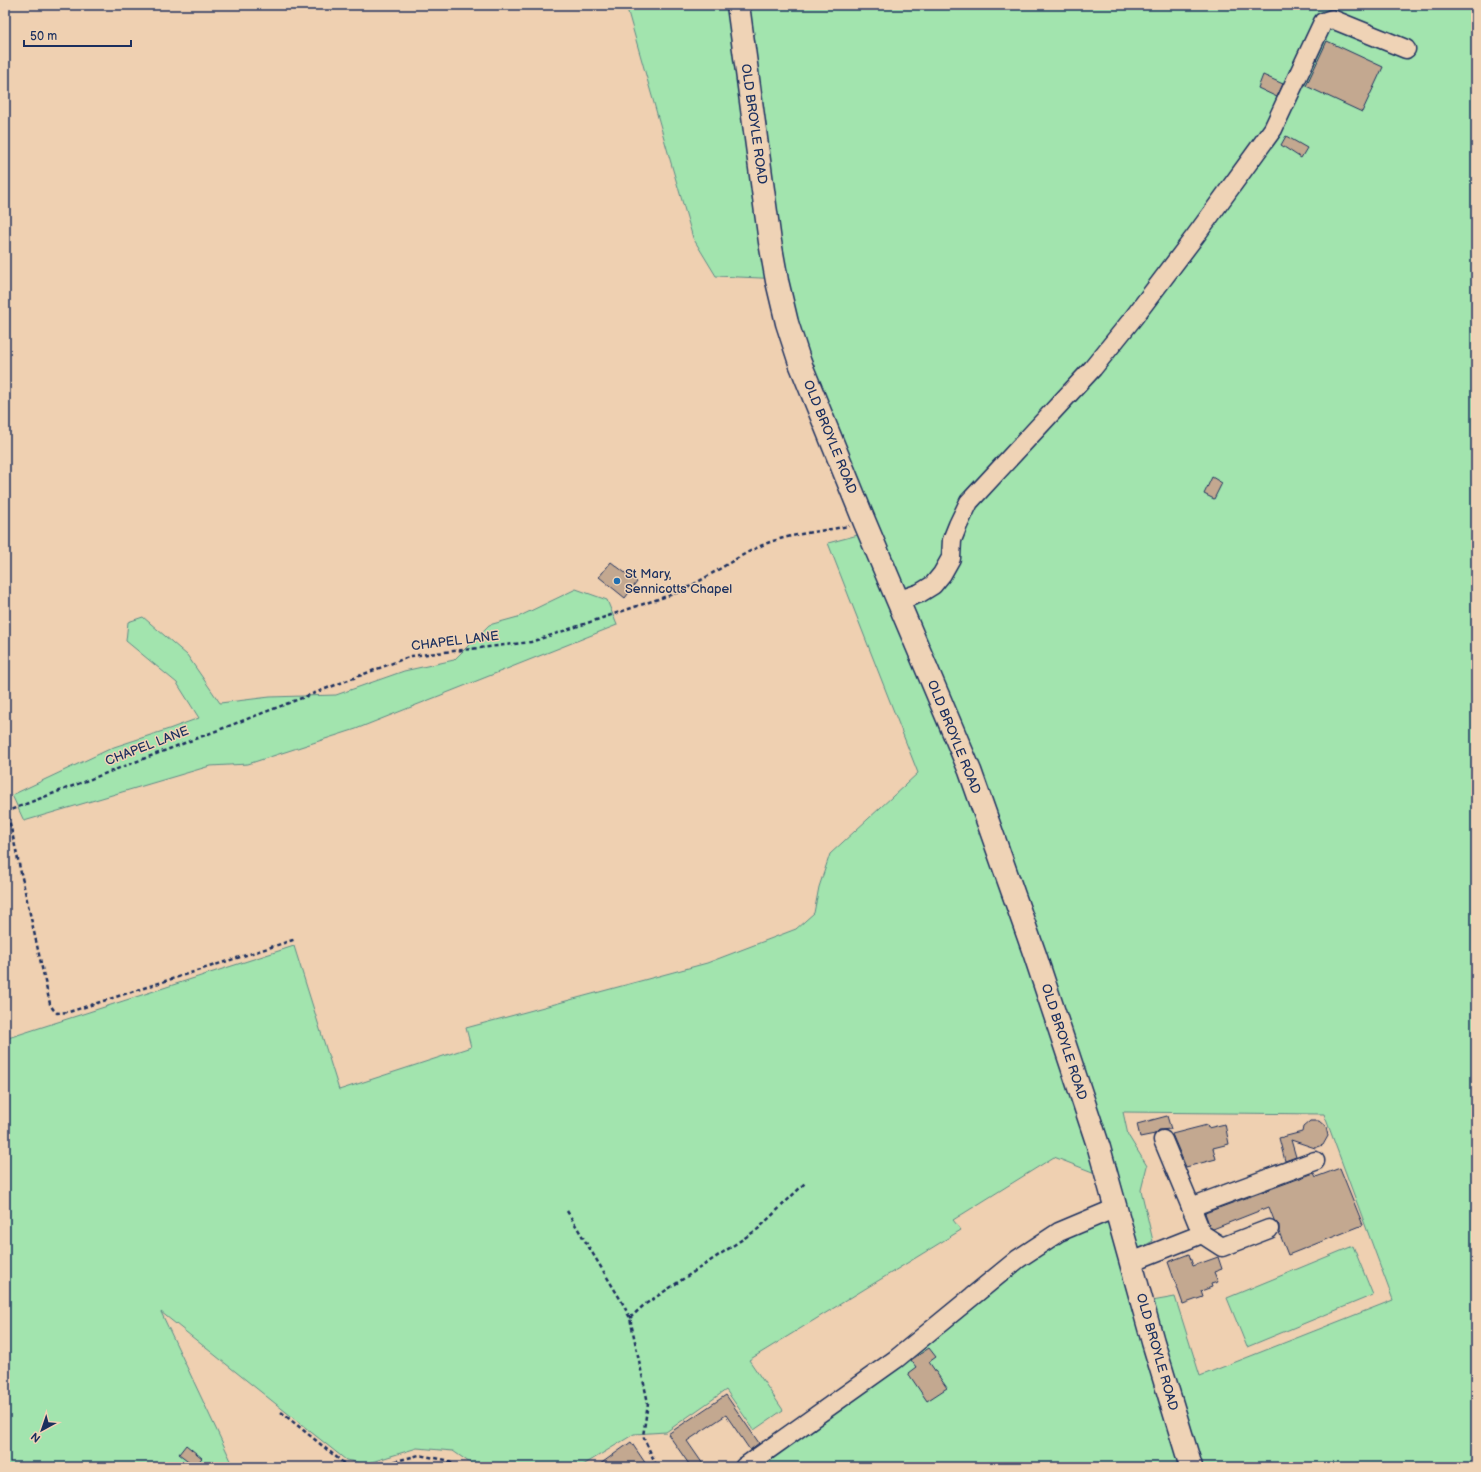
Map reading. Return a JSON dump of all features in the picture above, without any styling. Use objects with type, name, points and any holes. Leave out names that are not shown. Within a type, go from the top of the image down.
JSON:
[{"type":"main road","name":"OLD BROYLE ROAD","points":[[738,5],[770,242],[777,282],[787,323],[800,363],[865,523],[970,771],[1042,977],[1099,1148],[1153,1342],[1191,1467]]},
{"type":"lane","points":[[897,601],[920,593],[933,585],[942,574],[951,558],[952,540],[969,502],[1093,368],[1196,235],[1273,129],[1323,22],[1332,19],[1406,49]]},
{"type":"lane","points":[[1163,1140],[1202,1234],[1222,1247],[1269,1229]]},
{"type":"lane","points":[[1191,1207],[1315,1161]]},
{"type":"lane","points":[[744,1467],[896,1359],[1018,1259],[1059,1232],[1116,1208]]},
{"type":"lane","points":[[1131,1262],[1202,1234]]},
{"type":"path","name":"CHAPEL LANE","points":[[6,811],[411,656],[531,642],[679,592],[698,583],[754,549],[767,544],[779,540],[865,523]]},
{"type":"path","points":[[6,811],[50,1004],[57,1012],[69,1012],[296,940]]},
{"type":"path","points":[[630,1318],[644,1304],[758,1229],[806,1182]]},
{"type":"path","points":[[567,1211],[622,1302],[630,1318],[648,1402],[642,1436],[657,1467]]},
{"type":"path","points":[[280,1412],[346,1465],[357,1467]]},
{"type":"path","points":[[374,1467],[419,1454],[446,1460],[458,1467]]},
{"type":"green space","points":[[626,5],[1476,5],[1476,1467],[757,1467],[1022,1265],[1060,1241],[1109,1218],[1095,1173],[1054,1157],[953,1220],[961,1230],[749,1360],[783,1410],[754,1430],[726,1390],[666,1432],[634,1434],[580,1467],[476,1467],[453,1451],[417,1448],[365,1464],[346,1460],[161,1312],[234,1467],[5,1467],[5,1039],[294,946],[339,1090],[471,1047],[466,1028],[707,963],[796,929],[814,913],[819,887],[830,854],[918,773],[828,543],[873,531],[819,396],[783,279],[716,276],[693,238]],"holes":[[[1123,1112],[1324,1114],[1393,1300],[1200,1376],[1175,1297],[1135,1304],[1122,1258],[1153,1241],[1141,1190],[1147,1166],[1128,1135]]]},
{"type":"green space","points":[[576,589],[607,600],[617,625],[356,729],[248,764],[210,766],[24,821],[12,795],[114,747],[199,718],[177,683],[126,641],[128,622],[143,617],[187,655],[220,703],[270,697],[336,695],[404,671],[454,660],[489,625],[518,617]]},
{"type":"green space","points":[[1353,1246],[1373,1295],[1247,1347],[1227,1298]]},
{"type":"building","points":[[1327,41],[1383,67],[1362,112],[1306,86]]},
{"type":"building","points":[[1263,75],[1283,84],[1277,97],[1258,88]]},
{"type":"building","points":[[1286,136],[1307,148],[1301,158],[1281,145]]},
{"type":"building","points":[[1212,477],[1222,483],[1214,499],[1204,494]]},
{"type":"building","points":[[611,562],[637,582],[625,598],[599,577]]},
{"type":"building","points":[[1167,1116],[1171,1129],[1159,1130],[1155,1134],[1140,1137],[1137,1124]]},
{"type":"building","points":[[1310,1121],[1319,1121],[1326,1127],[1328,1136],[1323,1145],[1315,1148],[1291,1140],[1296,1157],[1285,1161],[1279,1138],[1302,1132],[1303,1127]]},
{"type":"building","points":[[1225,1124],[1229,1144],[1213,1148],[1216,1159],[1186,1167],[1172,1134],[1207,1125],[1208,1128]]},
{"type":"building","points":[[1340,1168],[1363,1225],[1288,1255],[1279,1232],[1279,1225],[1274,1220],[1269,1207],[1213,1229],[1210,1227],[1205,1213],[1314,1173],[1316,1177]]},
{"type":"building","points":[[1189,1254],[1193,1266],[1218,1257],[1222,1269],[1214,1272],[1218,1282],[1211,1284],[1212,1287],[1201,1291],[1203,1297],[1183,1304],[1168,1262]]},
{"type":"building","points":[[929,1348],[936,1357],[929,1362],[947,1388],[927,1401],[908,1373],[916,1367],[911,1360]]},
{"type":"building","points":[[726,1395],[759,1443],[750,1450],[726,1415],[687,1441],[705,1467],[691,1467],[668,1434]]},
{"type":"building","points":[[631,1442],[648,1467],[596,1467]]},
{"type":"building","points":[[186,1445],[202,1458],[195,1466],[179,1454]]},
{"type":"place","name":"St Mary, Sennicotts Chapel","points":[[617,581]]}]
